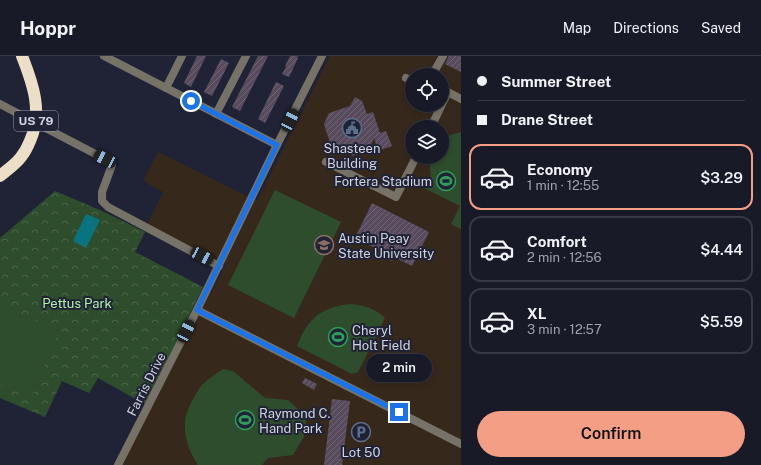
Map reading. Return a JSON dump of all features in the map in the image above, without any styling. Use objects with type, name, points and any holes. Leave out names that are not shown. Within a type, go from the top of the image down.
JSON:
[{"type":"highway","name":"US 79","points":[[0,176],[21,157],[34,133],[36,123],[37,108],[34,92],[22,56]]},
{"type":"street","points":[[104,56],[277,145]]},
{"type":"street","points":[[166,88],[182,56]]},
{"type":"street","points":[[216,114],[246,56]]},
{"type":"street","name":"Farris Drive","points":[[118,465],[219,266],[277,145],[322,56]]},
{"type":"street","points":[[436,68],[443,56]]},
{"type":"street","points":[[449,93],[461,98]]},
{"type":"street","points":[[0,104],[105,159],[112,165],[102,192],[102,201],[108,207],[219,266]]},
{"type":"street","points":[[326,162],[396,197],[412,164]]},
{"type":"street","points":[[197,310],[461,444]]},
{"type":"shaded area","name":"Austin Peay State University","points":[[330,56],[461,56],[461,465],[122,465],[146,405],[203,287],[212,292],[226,264],[147,225],[163,192],[143,181],[158,152],[257,201]]},
{"type":"shaded area","points":[[86,214],[100,220],[86,248],[73,241]]},
{"type":"green space","name":"Fortera Stadium","points":[[461,132],[461,229],[451,224],[460,206],[424,188],[428,180],[431,180],[430,164],[449,164],[450,135]]},
{"type":"green space","points":[[275,190],[341,222],[294,318],[228,285]]},
{"type":"green space","name":"Pettus Park","points":[[55,191],[100,210],[145,232],[135,252],[203,287],[146,405],[98,378],[89,393],[62,381],[45,417],[0,398],[0,238]]},
{"type":"green space","name":"Cheryl Holt Field","points":[[350,304],[369,308],[385,318],[358,372],[352,374],[297,346],[305,328],[316,316],[331,308]]},
{"type":"green space","points":[[0,306],[59,330],[32,396],[0,384]]},
{"type":"green space","name":"Raymond C. Hand Park","points":[[223,369],[233,371],[265,398],[288,400],[305,416],[305,434],[293,455],[268,458],[262,465],[198,465],[192,456],[187,440],[185,429],[186,416],[196,393],[201,386]]},
{"type":"building","points":[[197,56],[206,56],[191,87],[184,83]]},
{"type":"building","points":[[258,56],[268,56],[240,111],[232,107]]},
{"type":"building","points":[[290,56],[298,56],[298,58],[289,77],[282,74]]},
{"type":"building","points":[[449,56],[461,56],[461,72],[445,64]]},
{"type":"building","points":[[221,59],[229,63],[212,96],[204,92]]},
{"type":"building","points":[[276,82],[284,86],[265,123],[258,119]]},
{"type":"building","name":"Shasteen Building","points":[[355,97],[362,101],[367,114],[373,112],[380,133],[386,131],[392,146],[378,151],[374,138],[369,150],[352,156],[348,144],[332,149],[324,124],[329,113],[350,106]]},
{"type":"building","points":[[372,203],[429,232],[412,266],[394,257],[392,261],[378,254],[379,250],[355,238]]},
{"type":"building","points":[[305,378],[317,384],[314,390],[302,383]]},
{"type":"building","points":[[332,399],[350,401],[342,465],[324,465]]},
{"type":"place","name":"Shasteen Building","points":[[352,128]]},
{"type":"place","name":"Fortera Stadium","points":[[446,181]]},
{"type":"place","name":"Austin Peay State University","points":[[324,245]]},
{"type":"place","name":"Cheryl Holt Field","points":[[338,337]]},
{"type":"place","name":"Raymond C. Hand Park","points":[[245,420]]},
{"type":"place","name":"Lot 50","points":[[361,432]]},
{"type":"route","points":[[191,101],[277,145],[197,310],[399,412]]}]
